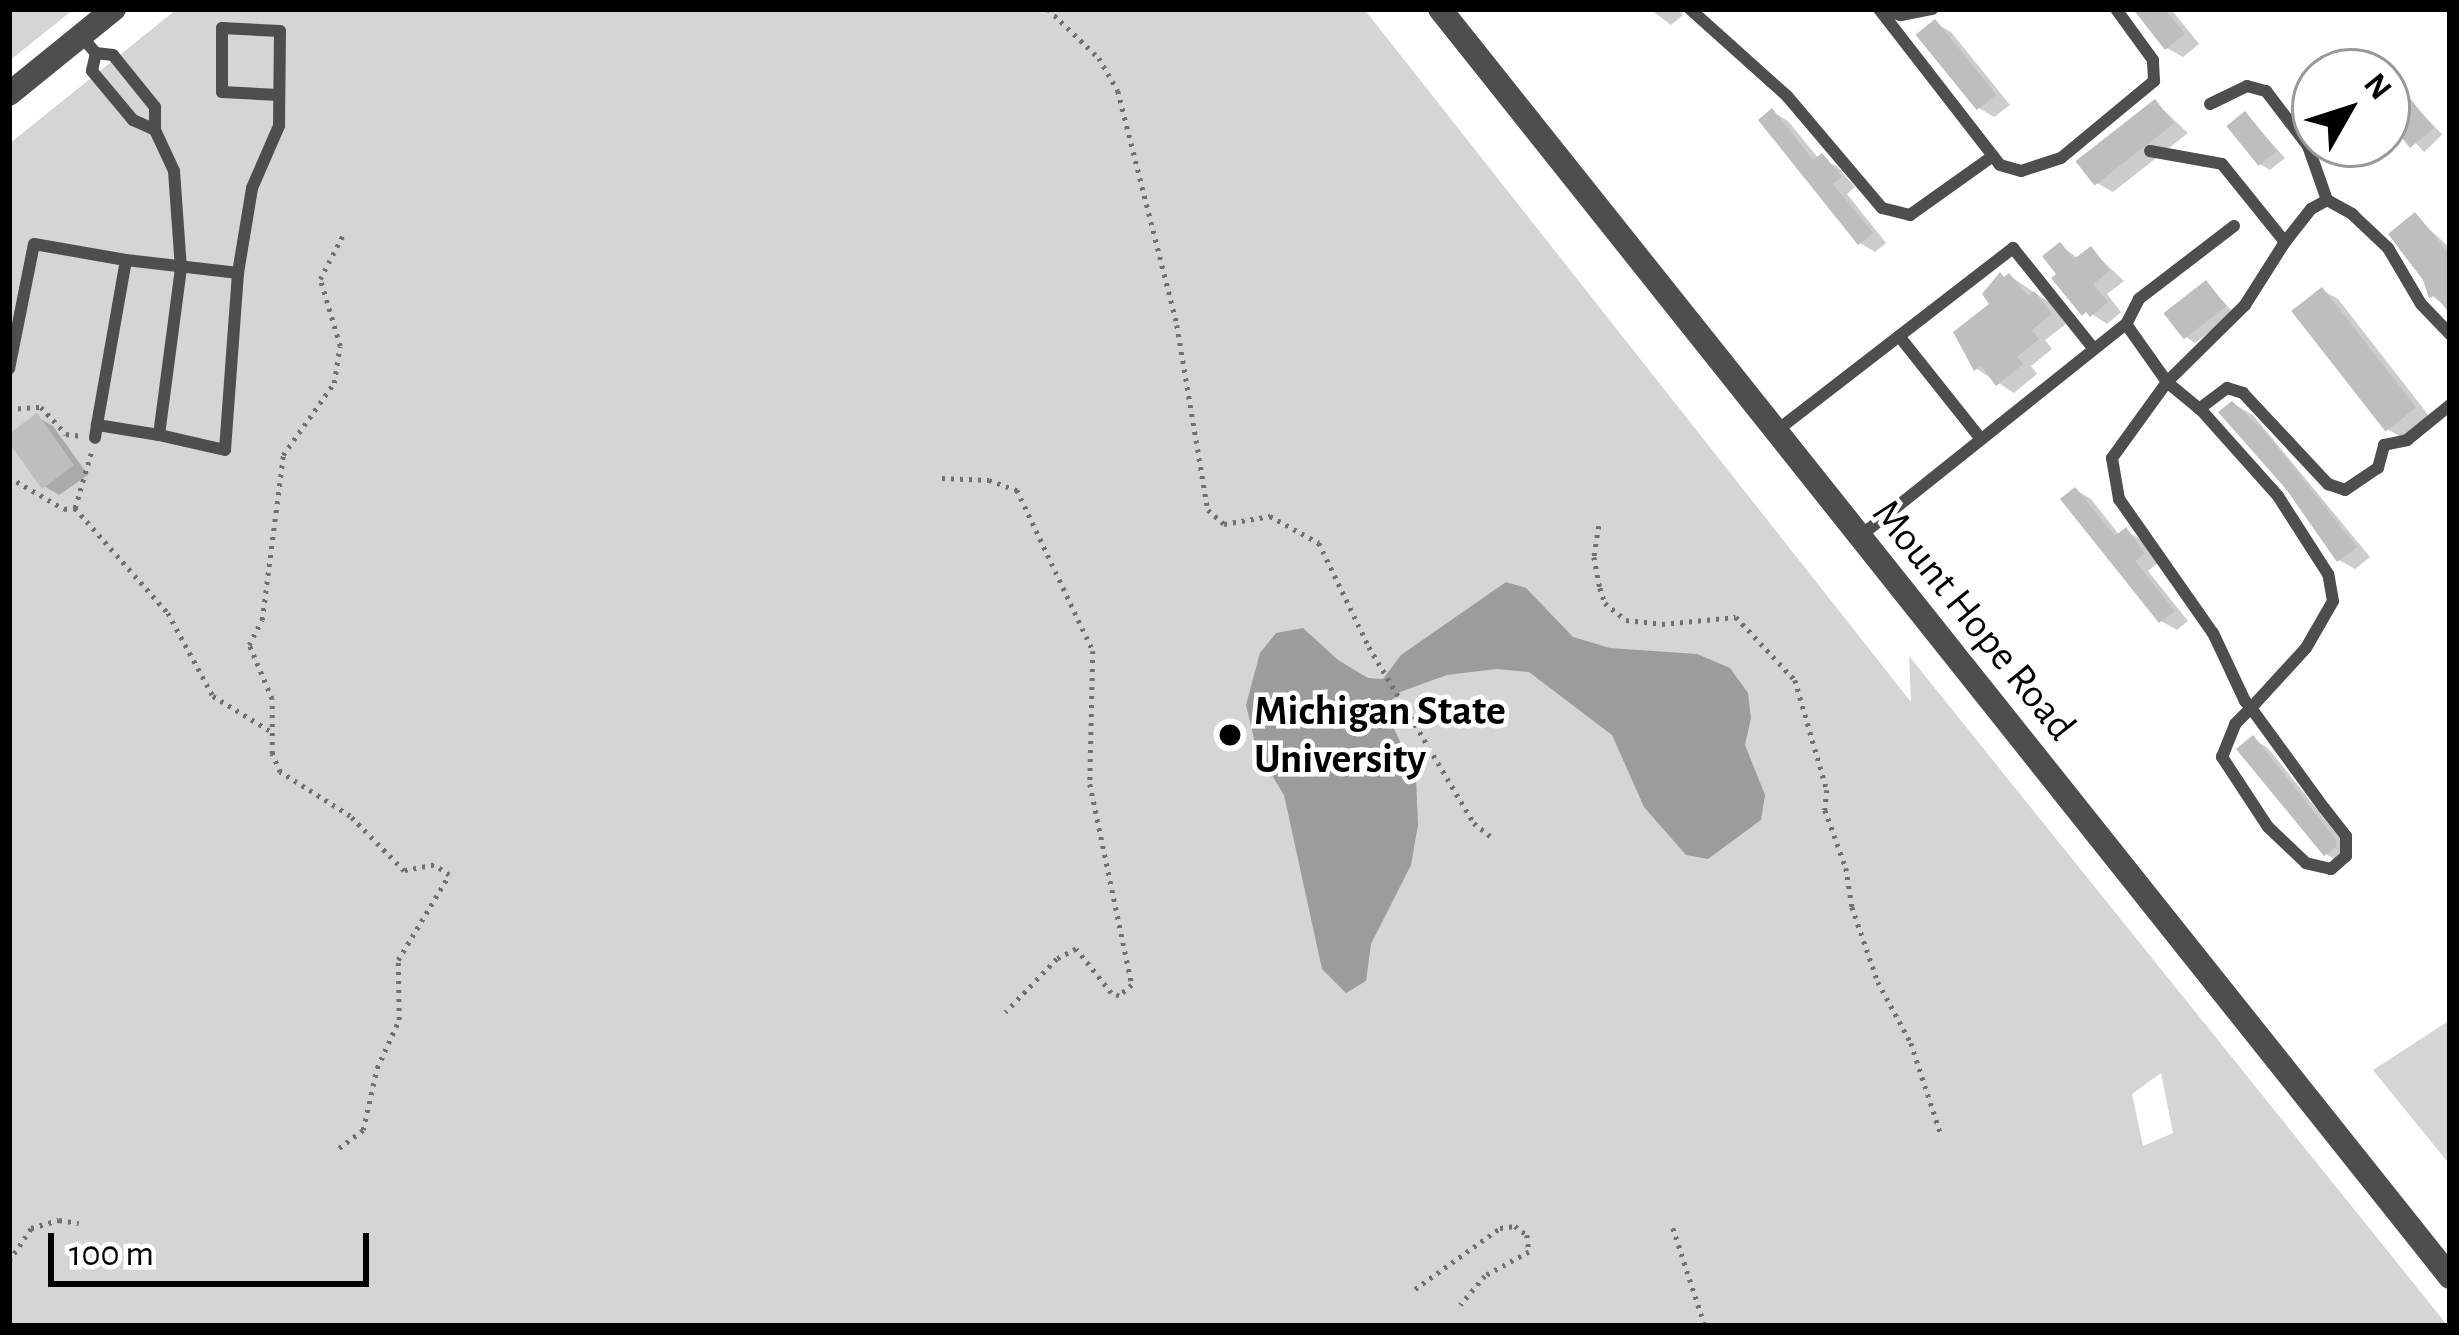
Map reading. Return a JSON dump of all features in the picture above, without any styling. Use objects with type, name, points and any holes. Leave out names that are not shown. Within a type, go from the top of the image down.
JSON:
[{"type":"street","points":[[9,94],[89,45],[114,9]]},
{"type":"street","name":"Mount Hope Road","points":[[1439,9],[2450,1277]]},
{"type":"lane","points":[[1690,9],[1787,96],[1882,208],[1910,214],[1993,156]]},
{"type":"lane","points":[[1880,9],[2000,165],[2021,171],[2041,168],[2154,81],[2153,60],[2116,9]]},
{"type":"lane","points":[[1880,9],[1901,15],[1932,9]]},
{"type":"lane","points":[[126,260],[96,432],[159,435],[225,450],[238,273],[252,188],[279,126],[280,31],[222,28],[222,92],[279,95]]},
{"type":"lane","points":[[155,130],[133,120],[92,71],[89,45],[113,55],[155,107],[155,130],[174,171],[181,268],[159,435]]},
{"type":"lane","points":[[2210,104],[2247,86],[2266,91],[2308,146],[2327,200],[2352,214],[2388,248],[2421,304],[2450,334]]},
{"type":"lane","points":[[2150,151],[2222,164],[2284,242]]},
{"type":"lane","points":[[2126,324],[2167,382],[2200,409],[2278,496],[2328,574],[2332,601],[2306,648],[2251,708],[2235,724],[2222,757],[2268,827],[2306,863],[2331,869],[2346,856],[2346,836],[2251,708],[2183,586],[2119,499],[2112,458],[2167,382],[2245,304],[2311,209],[2327,200]]},
{"type":"lane","points":[[1858,538],[2126,324],[2139,299],[2234,226]]},
{"type":"lane","points":[[9,369],[34,244],[238,273]]},
{"type":"lane","points":[[1774,432],[2013,248],[2094,349]]},
{"type":"lane","points":[[1899,335],[1980,438]]},
{"type":"lane","points":[[2200,409],[2227,388],[2243,393],[2328,484],[2344,490],[2378,468],[2384,445],[2407,440],[2450,405]]},
{"type":"path","points":[[1048,9],[1099,58],[1118,91],[1177,325],[1208,510],[1224,524],[1270,517],[1311,534],[1378,662],[1474,823],[1490,836]]},
{"type":"path","points":[[339,1148],[363,1130],[377,1068],[399,1020],[398,960],[449,875],[434,865],[410,872],[391,862],[350,816],[280,772],[272,754],[272,699],[249,645],[262,620],[283,455],[334,383],[340,346],[320,279],[344,233]]},
{"type":"path","points":[[9,409],[34,404],[66,434],[96,432],[75,508]]},
{"type":"path","points":[[9,477],[64,509],[75,508]]},
{"type":"path","points":[[942,478],[989,480],[1017,490],[1093,652],[1090,784],[1132,986],[1119,996],[1111,993],[1076,949],[1058,959],[1006,1012]]},
{"type":"path","points":[[75,508],[168,613],[213,696],[272,732]]},
{"type":"path","points":[[1599,526],[1594,557],[1600,588],[1605,603],[1626,620],[1662,624],[1736,617],[1795,680],[1828,790],[1825,810],[1846,868],[1852,907],[1878,982],[1911,1043],[1942,1136]]},
{"type":"path","points":[[9,1261],[31,1228],[59,1220],[79,1222]]},
{"type":"path","points":[[1415,1289],[1500,1228],[1515,1226],[1527,1235],[1529,1252],[1485,1276],[1460,1306]]},
{"type":"path","points":[[1673,1228],[1705,1326]]},
{"type":"shaded area","points":[[9,9],[74,9],[9,61]]},
{"type":"shaded area","name":"Michigan State University","points":[[177,9],[1364,9],[1911,702],[1909,656],[2448,1326],[9,1326],[9,144]],"holes":[[[2161,1073],[2173,1133],[2143,1146],[2132,1094]]]},
{"type":"shaded area","points":[[1506,582],[1526,588],[1573,637],[1610,648],[1697,654],[1730,668],[1748,693],[1751,718],[1745,745],[1765,795],[1761,820],[1708,859],[1686,855],[1644,807],[1612,735],[1529,672],[1496,669],[1447,675],[1400,692],[1389,703],[1388,715],[1416,777],[1418,825],[1411,865],[1371,944],[1366,981],[1346,993],[1322,969],[1284,795],[1257,751],[1246,705],[1260,653],[1276,633],[1303,628],[1338,660],[1368,678],[1383,679],[1401,655]]},
{"type":"shaded area","points":[[2450,1020],[2450,1165],[2373,1070]]},
{"type":"building","points":[[2133,9],[2165,9],[2185,34],[2165,50]]},
{"type":"building","points":[[1935,19],[1996,94],[1977,110],[1916,35]]},
{"type":"building","points":[[2155,99],[2174,123],[2094,186],[2075,161]]},
{"type":"building","points":[[2411,100],[2434,128],[2411,147]]},
{"type":"building","points":[[1772,108],[1813,160],[1822,153],[1842,177],[1833,184],[1873,233],[1858,245],[1758,120]]},
{"type":"building","points":[[2245,111],[2277,151],[2258,166],[2226,126]]},
{"type":"building","points":[[2415,212],[2450,255],[2450,314],[2435,295],[2429,298],[2423,280],[2388,234]]},
{"type":"building","points":[[2060,242],[2074,259],[2091,246],[2110,271],[2093,284],[2108,302],[2090,317],[2086,312],[2082,316],[2051,278],[2056,274],[2042,256]]},
{"type":"building","points":[[2000,272],[2004,277],[2009,273],[2028,296],[2034,291],[2052,314],[2032,330],[2039,339],[2017,357],[2023,364],[1996,386],[1981,366],[1974,371],[1953,332],[1989,304],[1982,294]]},
{"type":"building","points":[[2206,280],[2226,306],[2184,339],[2163,313]]},
{"type":"building","points":[[2322,287],[2416,408],[2385,432],[2291,311]]},
{"type":"building","points":[[2232,401],[2267,434],[2357,547],[2337,562],[2286,489],[2218,412]]},
{"type":"building","points":[[37,413],[74,465],[42,489],[9,443],[9,434]]},
{"type":"building","points":[[2075,487],[2115,536],[2126,527],[2144,553],[2135,561],[2175,611],[2159,623],[2060,499]]},
{"type":"building","points":[[2253,735],[2336,840],[2336,847],[2324,856],[2236,749]]},
{"type":"place","name":"Michigan State University","points":[[1230,735]]}]
